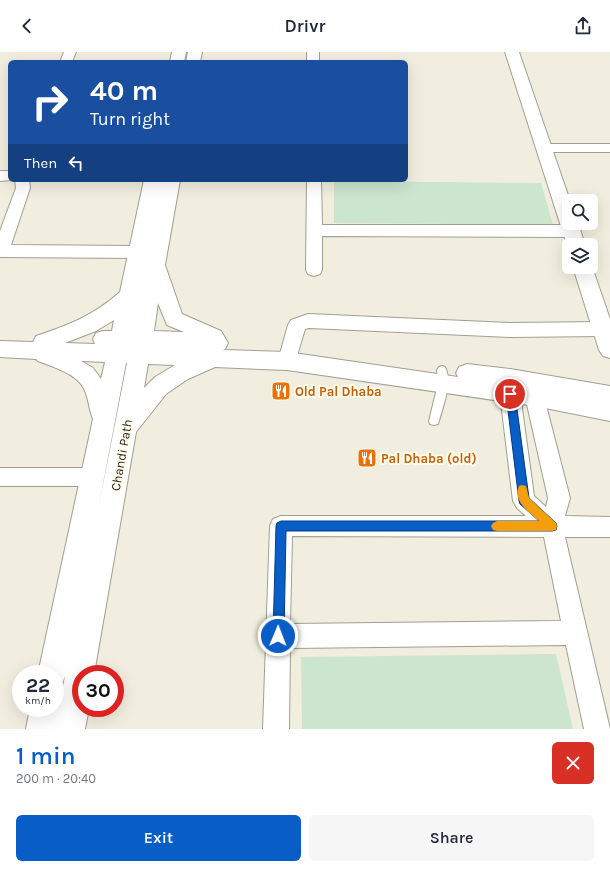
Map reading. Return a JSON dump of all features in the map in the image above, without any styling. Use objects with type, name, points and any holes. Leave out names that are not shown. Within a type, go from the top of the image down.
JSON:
[{"type":"main road","points":[[512,52],[573,238]]},
{"type":"main road","name":"Chandi Path","points":[[70,729],[126,430],[130,346],[129,296],[153,182]]},
{"type":"main road","name":"Chandi Path","points":[[54,665],[104,422],[156,265],[171,182]]},
{"type":"main road","points":[[156,265],[174,318],[223,350]]},
{"type":"main road","points":[[585,274],[610,348]]},
{"type":"main road","points":[[0,349],[39,346],[79,331],[113,310],[129,296]]},
{"type":"main road","points":[[0,344],[39,346],[130,346],[289,354],[533,390],[610,411]]},
{"type":"main road","points":[[39,346],[81,370],[88,376],[97,390],[104,422]]},
{"type":"main road","points":[[126,430],[146,401],[164,383],[223,350]]},
{"type":"main road","points":[[533,390],[610,395]]},
{"type":"main road","points":[[41,729],[43,717]]},
{"type":"street","points":[[544,148],[610,148]]},
{"type":"street","points":[[22,182],[23,188],[1,251],[138,252]]},
{"type":"street","points":[[314,182],[314,270]]},
{"type":"street","points":[[314,230],[573,238]]},
{"type":"street","points":[[289,354],[297,325],[308,320],[445,328],[510,330],[603,329]]},
{"type":"street","points":[[510,386],[524,501],[552,526]]},
{"type":"street","points":[[533,390],[559,498],[552,526],[597,729]]},
{"type":"street","points":[[0,477],[92,477]]},
{"type":"street","points":[[276,729],[281,526],[610,527]]},
{"type":"street","points":[[278,636],[576,633]]},
{"type":"lane","points":[[434,421],[442,377]]},
{"type":"green space","points":[[334,182],[408,182],[541,183],[553,225],[334,223]]},
{"type":"green space","points":[[556,654],[573,729],[302,729],[301,657]]},
{"type":"slow traffic","points":[[497,526],[552,526],[524,501],[522,489]]},
{"type":"place","name":"Old Pal Dhaba","points":[[281,391]]},
{"type":"place","name":"Pal Dhaba (old)","points":[[367,458]]},
{"type":"route","points":[[278,636],[281,526],[552,526],[524,501],[510,394]]}]
